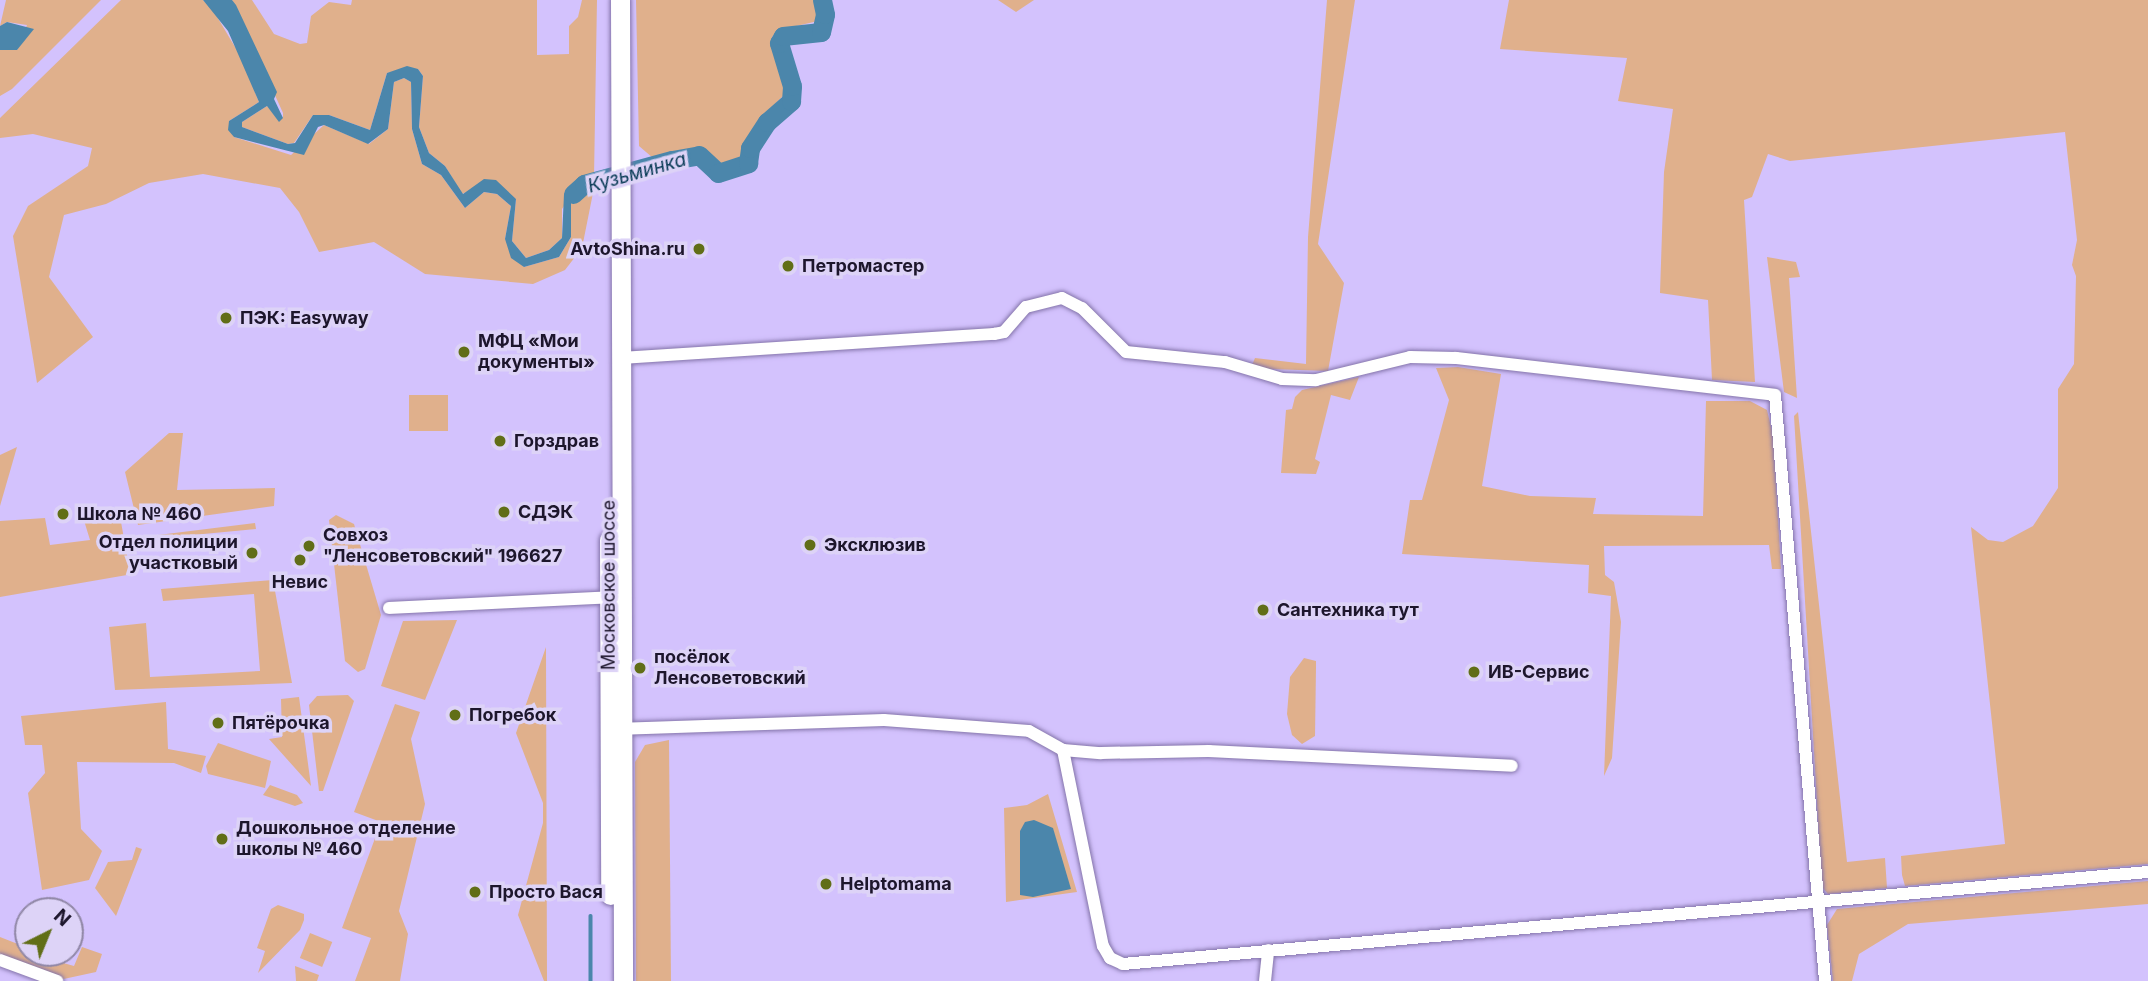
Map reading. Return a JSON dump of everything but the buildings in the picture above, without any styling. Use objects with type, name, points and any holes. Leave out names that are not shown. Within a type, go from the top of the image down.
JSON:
[{"type":"highway","points":[[607,0],[614,152]]},
{"type":"highway","points":[[614,190],[620,0]]},
{"type":"highway","name":"Московское шоссе","points":[[614,190],[621,358],[615,596]]},
{"type":"highway","name":"Московское шоссе","points":[[614,190],[616,729],[623,981]]},
{"type":"highway","name":"Московское шоссе","points":[[610,981],[616,729]]},
{"type":"street","points":[[621,358],[994,334],[1004,332],[1026,307],[1062,298],[1082,308],[1126,352],[1225,362],[1282,379],[1316,380],[1410,357],[1456,358],[1775,395],[1816,902],[1825,981]]},
{"type":"street","points":[[389,608],[615,596]]},
{"type":"street","points":[[616,729],[884,720],[1029,731],[1063,750],[1209,751],[1512,766]]},
{"type":"street","points":[[1063,750],[1103,946],[1110,958],[1123,964],[2148,872]]},
{"type":"street","points":[[1265,981],[1268,950]]},
{"type":"street","points":[[0,960],[57,981]]},
{"type":"shaded area","points":[[6,0],[101,0],[12,89],[0,96],[0,50],[17,50],[27,25],[7,22],[0,26]]},
{"type":"shaded area","points":[[121,0],[203,0],[213,10],[241,57],[259,102],[229,121],[234,137],[291,155],[324,125],[369,144],[388,129],[394,82],[404,78],[411,82],[412,129],[422,164],[441,175],[465,208],[484,192],[497,194],[511,206],[505,239],[524,267],[559,257],[571,237],[571,201],[584,189],[594,188],[582,248],[565,270],[533,284],[425,274],[374,242],[319,252],[299,212],[280,188],[203,174],[149,183],[106,204],[64,215],[49,277],[93,337],[37,383],[13,236],[28,206],[88,166],[92,148],[33,134],[0,138],[0,118]]},
{"type":"shaded area","points":[[232,0],[252,0],[274,34],[300,44],[307,43],[311,16],[329,2],[351,5],[352,0],[537,0],[537,55],[569,54],[569,26],[578,17],[582,0],[597,0],[594,177],[581,181],[562,209],[562,238],[549,250],[526,258],[512,241],[516,199],[478,187],[462,194],[445,166],[429,153],[419,127],[423,76],[418,69],[387,73],[370,130],[329,115],[313,115],[294,143],[288,144],[242,127],[242,122],[267,106],[283,118],[283,113]]},
{"type":"shaded area","points":[[636,0],[816,0],[818,21],[779,30],[772,37],[786,93],[765,114],[736,163],[722,164],[702,147],[653,158],[639,146]]},
{"type":"shaded area","points":[[998,0],[1034,0],[1016,12]]},
{"type":"shaded area","points":[[1327,0],[1355,0],[1318,244],[1344,283],[1328,371],[1267,369],[1252,365],[1255,358],[1306,364],[1308,237]]},
{"type":"shaded area","points":[[1509,0],[2148,0],[2148,864],[1905,886],[1902,875],[1901,856],[2005,844],[1971,527],[1988,540],[2003,542],[2033,526],[2058,488],[2058,389],[2074,364],[2076,276],[2072,265],[2077,240],[2065,132],[1790,161],[1768,154],[1752,197],[1744,200],[1755,382],[1712,380],[1708,300],[1660,293],[1664,172],[1673,109],[1618,101],[1627,58],[1500,49]]},
{"type":"shaded area","points":[[1767,257],[1796,262],[1800,277],[1789,278],[1797,398],[1784,392]]},
{"type":"shaded area","points":[[1458,367],[1501,374],[1482,486],[1530,496],[1596,498],[1593,514],[1703,516],[1706,401],[1750,401],[1767,410],[1773,435],[1781,569],[1772,569],[1769,545],[1604,546],[1605,575],[1614,582],[1621,622],[1612,758],[1604,776],[1611,596],[1588,593],[1589,565],[1402,554],[1410,500],[1422,500],[1449,400],[1436,368]]},
{"type":"shaded area","points":[[1359,377],[1350,400],[1331,395],[1315,459],[1320,462],[1316,474],[1281,473],[1286,410],[1292,409],[1295,397],[1302,390]]},
{"type":"shaded area","points":[[409,395],[448,395],[448,431],[409,431]]},
{"type":"shaded area","points":[[1798,412],[1847,862],[1885,858],[1887,888],[1828,894],[1822,887],[1794,416]]},
{"type":"shaded area","points":[[169,433],[183,433],[177,490],[275,488],[274,506],[138,525],[125,472]]},
{"type":"shaded area","points":[[17,447],[0,506],[0,455]]},
{"type":"shaded area","points":[[119,511],[129,566],[127,575],[0,597],[0,521],[45,518],[50,545],[90,540],[82,514]]},
{"type":"shaded area","points":[[336,515],[354,524],[381,615],[365,669],[358,672],[345,661],[329,520]]},
{"type":"shaded area","points":[[255,523],[256,529],[140,540],[142,537]]},
{"type":"shaded area","points":[[273,580],[292,683],[115,690],[109,627],[146,623],[150,677],[260,671],[254,594],[163,601],[161,589]]},
{"type":"shaded area","points":[[457,620],[425,700],[381,686],[403,621]]},
{"type":"shaded area","points":[[546,647],[547,981],[544,981],[518,915],[543,823],[543,803],[516,733]]},
{"type":"shaded area","points":[[1304,658],[1316,661],[1315,736],[1302,744],[1292,735],[1287,714],[1290,677]]},
{"type":"shaded area","points":[[348,695],[354,701],[323,791],[319,791],[309,705],[317,696]]},
{"type":"shaded area","points":[[299,697],[311,786],[269,739],[282,737],[281,699]]},
{"type":"shaded area","points":[[166,702],[168,749],[206,756],[201,773],[174,763],[77,762],[81,829],[102,851],[89,880],[42,890],[28,793],[45,773],[42,745],[25,745],[21,716]]},
{"type":"shaded area","points":[[395,704],[420,712],[411,739],[425,804],[399,911],[408,934],[400,981],[355,981],[371,938],[342,928],[381,822],[354,812]]},
{"type":"shaded area","points":[[669,740],[671,981],[636,981],[635,762],[645,745]]},
{"type":"shaded area","points":[[218,743],[271,761],[265,788],[208,774],[206,766]]},
{"type":"shaded area","points":[[270,785],[297,795],[303,803],[295,806],[263,795]]},
{"type":"shaded area","points":[[1048,794],[1077,892],[1006,902],[1004,808],[1027,805]]},
{"type":"shaded area","points":[[136,847],[142,849],[116,916],[95,888],[108,862],[132,860]]},
{"type":"shaded area","points":[[2148,881],[2148,904],[1908,924],[1859,954],[1852,981],[1833,981],[1827,925],[1837,909]]},
{"type":"shaded area","points":[[278,905],[304,914],[304,920],[300,930],[258,973],[265,951],[257,948],[271,909]]},
{"type":"shaded area","points":[[310,933],[332,942],[322,967],[300,958]]},
{"type":"shaded area","points":[[0,937],[14,942],[14,963],[0,958]]},
{"type":"shaded area","points":[[84,948],[102,954],[96,972],[59,980],[24,967],[84,967]]},
{"type":"shaded area","points":[[295,966],[319,975],[317,981],[296,981]]},
{"type":"water","points":[[203,0],[232,0],[277,92],[274,99],[283,118],[279,122],[267,106],[242,122],[242,127],[288,144],[295,143],[313,115],[329,115],[370,130],[387,73],[407,66],[418,69],[423,76],[419,127],[429,153],[445,166],[463,194],[484,179],[496,180],[516,199],[512,241],[526,258],[549,250],[562,238],[564,194],[594,177],[594,188],[584,189],[571,201],[571,237],[559,257],[524,267],[511,258],[505,239],[511,206],[497,194],[484,192],[465,208],[441,175],[422,164],[412,129],[411,82],[404,78],[394,82],[388,129],[368,144],[324,125],[318,127],[304,155],[234,137],[228,130],[229,121],[259,102],[228,31]]},
{"type":"water","points":[[7,22],[34,29],[17,50],[0,50],[0,26]]},
{"type":"water","points":[[1034,820],[1053,828],[1071,889],[1033,897],[1020,895],[1020,831],[1025,822]]},
{"type":"waterway","name":"Кузьминка","points":[[573,194],[584,184],[699,155],[718,173],[748,163],[750,148],[767,122],[791,101],[792,86],[779,43],[783,36],[821,32],[825,14],[822,0]]},
{"type":"waterway","points":[[591,916],[591,981]]},
{"type":"place","name":"AvtoShina.ru","points":[[699,249]]},
{"type":"place","name":"Петромастер","points":[[788,266]]},
{"type":"place","name":"ПЭК: Easyway","points":[[226,318]]},
{"type":"place","name":"МФЦ «Мои документы»","points":[[464,352]]},
{"type":"place","name":"Горздрав","points":[[500,441]]},
{"type":"place","name":"СДЭК","points":[[504,512]]},
{"type":"place","name":"Школа № 460","points":[[63,514]]},
{"type":"place","name":"Эксклюзив","points":[[810,545]]},
{"type":"place","name":"Совхоз \"Ленсоветовский\" 196627","points":[[309,546]]},
{"type":"place","name":"Отдел полиции участковый","points":[[252,553]]},
{"type":"place","name":"Невис","points":[[300,560]]},
{"type":"place","name":"Сантехника тут","points":[[1263,610]]},
{"type":"place","name":"посёлок Ленсоветовский","points":[[640,668]]},
{"type":"place","name":"ИВ-Сервис","points":[[1474,672]]},
{"type":"place","name":"Погребок","points":[[455,715]]},
{"type":"place","name":"Пятёрочка","points":[[218,723]]},
{"type":"place","name":"Дошкольное отделение школы № 460","points":[[222,839]]},
{"type":"place","name":"Helptomama","points":[[826,884]]},
{"type":"place","name":"Просто Вася","points":[[475,892]]}]
